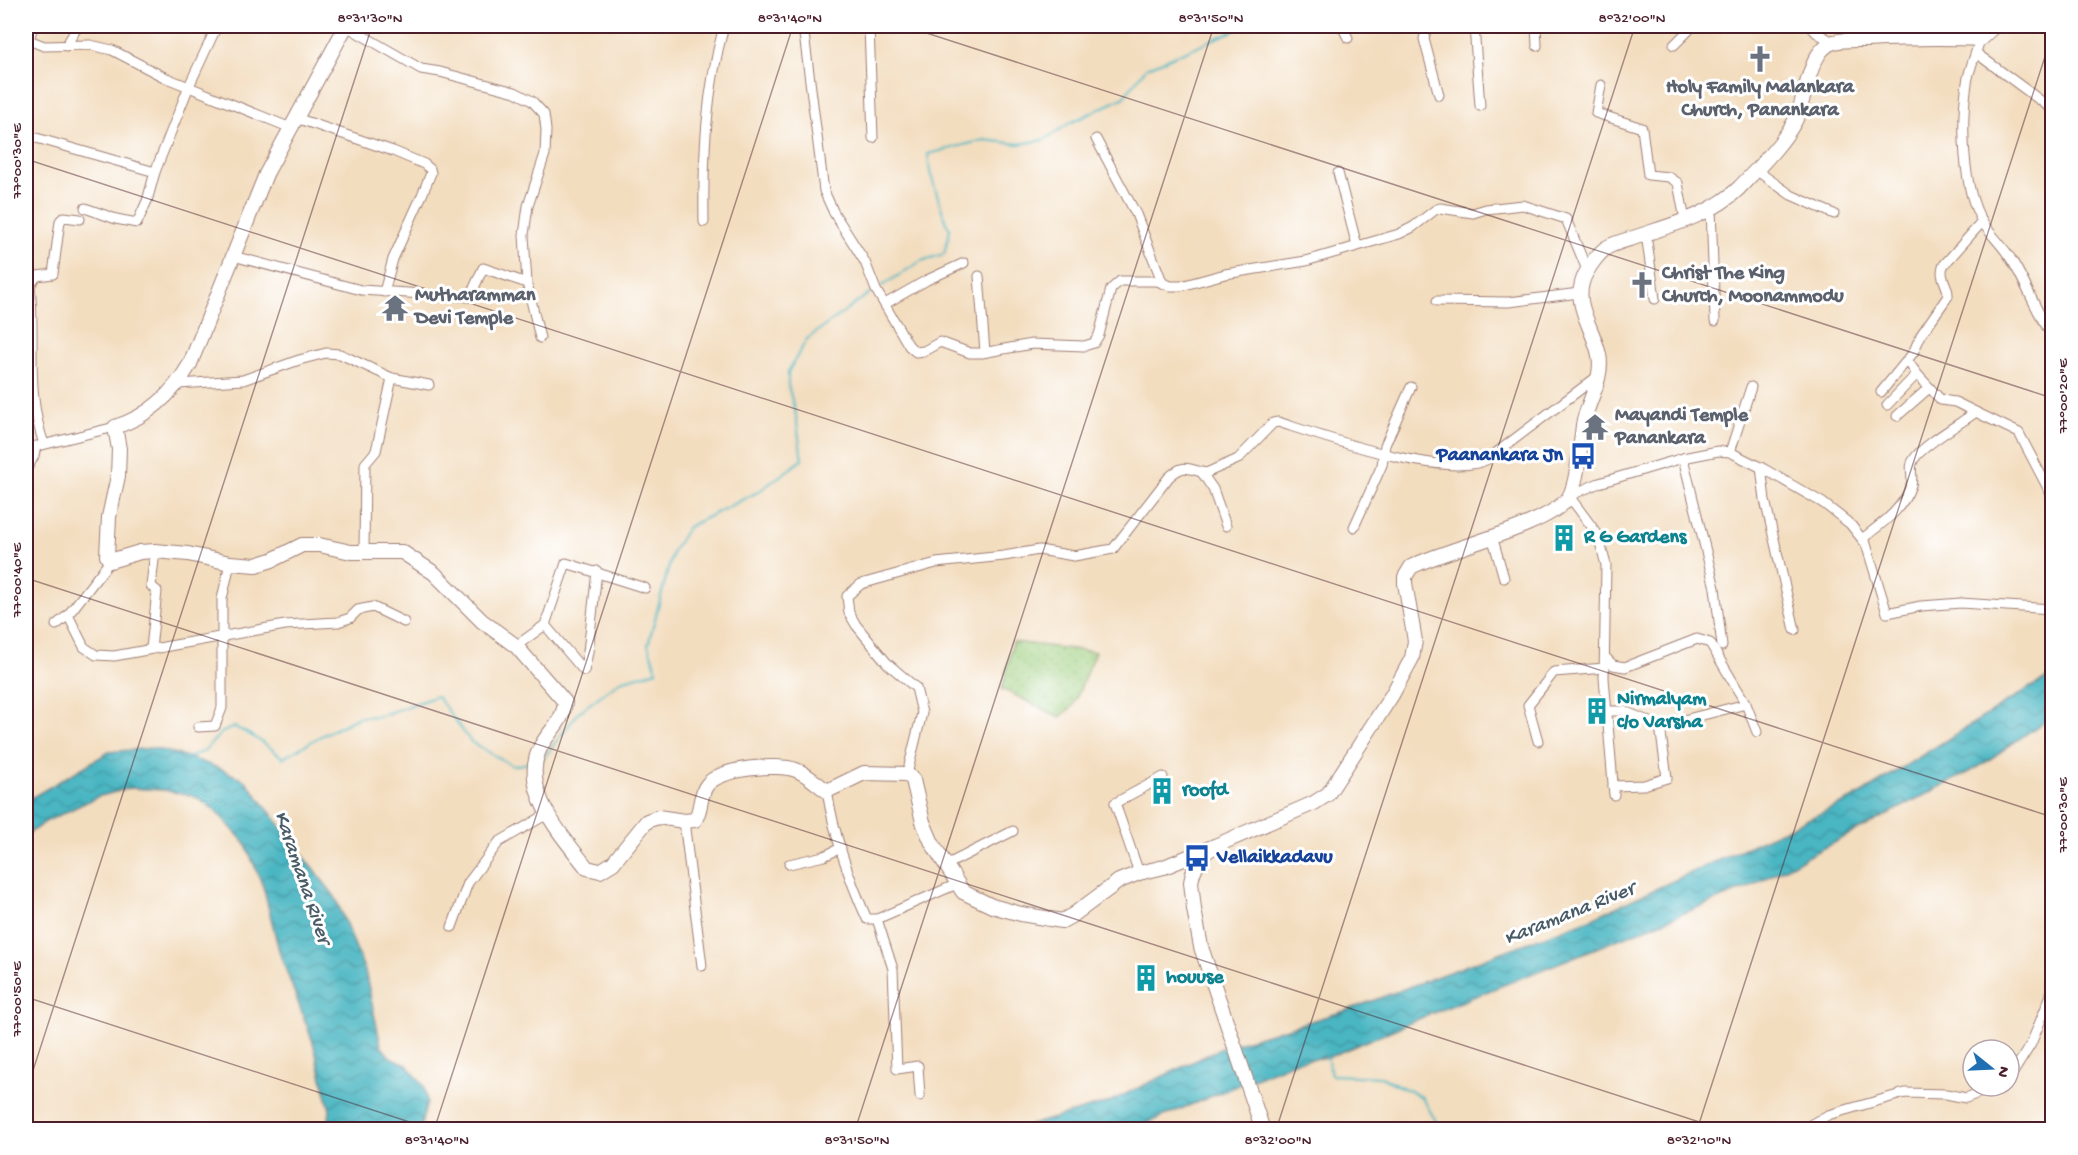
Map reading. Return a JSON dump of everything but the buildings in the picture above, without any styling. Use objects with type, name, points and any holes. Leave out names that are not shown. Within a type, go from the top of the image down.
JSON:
[{"type":"street","points":[[33,26],[27,39],[44,46],[90,45],[112,50],[164,77],[293,123],[393,151],[424,164],[431,173],[393,259],[384,292]]},
{"type":"street","points":[[66,46],[78,26]]},
{"type":"street","points":[[85,208],[116,219],[137,223],[189,86],[217,26]]},
{"type":"street","points":[[26,449],[131,421],[146,413],[178,384],[190,364],[266,174],[346,26],[421,69],[515,92],[532,101],[544,114],[545,154],[528,206],[524,235],[527,283],[540,338]]},
{"type":"street","points":[[704,222],[703,166],[710,82],[724,26]]},
{"type":"street","points":[[803,26],[824,191],[834,213],[865,262],[885,304],[909,345],[916,352],[924,351],[940,342],[970,353],[1032,344],[1091,345],[1099,335],[1114,285],[1124,280],[1157,281],[1182,286],[1225,274],[1306,261],[1399,234],[1413,227],[1435,210],[1444,208],[1473,213],[1486,209],[1523,205],[1566,219],[1587,270]]},
{"type":"street","points":[[869,26],[873,138]]},
{"type":"street","points":[[1342,26],[1347,38]]},
{"type":"street","points":[[1427,26],[1424,39],[1439,95]]},
{"type":"street","points":[[1474,26],[1480,106]]},
{"type":"street","points":[[1536,26],[1537,46]]},
{"type":"street","points":[[1674,45],[1693,26]]},
{"type":"street","points":[[1810,26],[1833,42],[1925,36],[1980,39]]},
{"type":"street","points":[[1859,26],[1859,40]]},
{"type":"street","points":[[1994,26],[1980,39],[1967,81],[1964,141],[1966,170],[1982,222],[2011,258],[2041,319],[2052,335]]},
{"type":"street","points":[[1569,496],[1580,456],[1584,423],[1598,376],[1600,358],[1579,293],[1587,270],[1606,248],[1685,220],[1712,207],[1737,190],[1795,121],[1818,54],[1833,42]]},
{"type":"street","points":[[1976,53],[2052,110]]},
{"type":"street","points":[[1601,85],[1596,113],[1642,128],[1648,175],[1670,177],[1678,183],[1685,220]]},
{"type":"street","points":[[26,135],[155,172]]},
{"type":"street","points":[[1096,139],[1136,214],[1163,284]]},
{"type":"street","points":[[1756,170],[1791,195],[1834,214]]},
{"type":"street","points":[[1338,173],[1357,246]]},
{"type":"street","points":[[1712,207],[1715,321]]},
{"type":"street","points":[[26,470],[40,445],[31,378],[33,332],[28,284],[37,276],[53,274],[60,221],[64,217],[80,219]]},
{"type":"street","points":[[1881,392],[1907,360],[1948,296],[1941,276],[1942,266],[1982,222]]},
{"type":"street","points":[[1646,234],[1654,299]]},
{"type":"street","points":[[233,256],[361,290],[470,297],[482,270],[486,268],[527,283]]},
{"type":"street","points":[[885,304],[927,280],[964,264]]},
{"type":"street","points":[[979,276],[985,352]]},
{"type":"street","points":[[1437,301],[1509,302],[1579,293]]},
{"type":"street","points":[[178,384],[243,380],[326,353],[340,354],[392,378],[429,385]]},
{"type":"street","points":[[1907,360],[1941,400],[1955,402],[2019,433],[2052,496]]},
{"type":"street","points":[[1887,405],[1917,374]]},
{"type":"street","points":[[907,774],[922,713],[916,687],[887,663],[849,613],[847,602],[850,592],[861,584],[936,563],[1039,550],[1074,556],[1113,549],[1176,470],[1187,467],[1202,473],[1210,473],[1238,459],[1269,426],[1278,422],[1384,455],[1457,466],[1483,462],[1598,376]]},
{"type":"street","points":[[364,552],[365,464],[376,451],[392,378]]},
{"type":"street","points":[[1354,528],[1382,465],[1385,444],[1411,387]]},
{"type":"street","points":[[1730,452],[1751,387]]},
{"type":"street","points":[[1897,416],[1929,388]]},
{"type":"street","points":[[1862,539],[1900,506],[1911,485],[1913,476],[1911,468],[1916,456],[1973,414]]},
{"type":"street","points":[[110,561],[106,556],[109,517],[118,476],[119,449],[115,427]]},
{"type":"street","points":[[827,791],[864,773],[907,774],[913,780],[922,822],[932,843],[963,892],[992,906],[1039,918],[1062,921],[1119,881],[1164,867],[1215,846],[1314,803],[1328,794],[1392,695],[1412,658],[1415,641],[1405,583],[1408,570],[1414,565],[1529,523],[1557,508],[1569,496],[1599,483],[1683,458],[1718,451],[1730,452],[1761,467],[1824,503],[1850,524],[1866,544],[1887,613],[1921,606],[1961,603],[2052,609]]},
{"type":"street","points":[[1683,458],[1715,588],[1722,646]]},
{"type":"street","points":[[1761,467],[1765,500],[1795,630]]},
{"type":"street","points":[[1202,473],[1213,489],[1226,526]]},
{"type":"street","points":[[1569,496],[1598,535],[1606,565],[1605,668],[1613,791],[1667,778],[1660,726]]},
{"type":"street","points":[[1492,536],[1504,578]]},
{"type":"street","points":[[56,625],[68,615],[110,561],[140,552],[188,554],[230,563],[256,565],[302,545],[319,545],[351,552],[402,552],[434,573],[482,621],[516,646],[565,702],[564,714],[541,746],[534,768],[536,788],[549,813],[587,868],[600,871],[613,862],[647,821],[658,817],[684,821],[695,820],[700,812],[703,791],[717,777],[739,770],[760,767],[795,769],[827,791],[855,893],[867,919],[877,919],[957,884]]},
{"type":"street","points":[[151,649],[158,591],[151,586],[155,551]]},
{"type":"street","points":[[516,646],[545,625],[566,562],[645,588]]},
{"type":"street","points":[[198,727],[215,726],[222,708],[222,599],[230,563]]},
{"type":"street","points":[[545,625],[584,671],[597,571]]},
{"type":"street","points":[[68,615],[84,646],[96,655],[114,656],[285,625],[338,622],[350,618],[358,610],[373,607],[404,622]]},
{"type":"street","points":[[1605,657],[1613,665],[1624,667],[1697,639],[1710,644],[1746,704],[1757,732]]},
{"type":"street","points":[[1538,741],[1528,705],[1554,672],[1605,668]]},
{"type":"street","points":[[1607,711],[1624,711],[1660,726],[1746,704]]},
{"type":"street","points":[[1139,873],[1114,803],[1163,777]]},
{"type":"street","points":[[452,927],[468,883],[499,842],[549,813]]},
{"type":"street","points":[[684,821],[702,966]]},
{"type":"street","points":[[946,865],[1013,831]]},
{"type":"street","points":[[1215,846],[1201,855],[1196,863],[1191,882],[1202,946],[1263,1128]]},
{"type":"street","points":[[789,864],[824,856],[841,848]]},
{"type":"street","points":[[877,919],[892,969],[897,1069],[918,1066],[920,1096]]},
{"type":"street","points":[[2021,1060],[2031,1044],[2051,995],[2052,947]]},
{"type":"street","points":[[1801,1130],[1828,1115],[1905,1094],[1946,1094],[1961,1097]]},
{"type":"street","points":[[1332,1130],[1378,1130]]},
{"type":"green space","points":[[1013,642],[1095,652],[1073,706],[1060,717],[1002,689]]},
{"type":"water","points":[[2052,676],[2052,716],[1980,766],[1747,888],[1423,1017],[1329,1057],[1296,1061],[1133,1129],[1013,1130],[1107,1103],[1224,1047],[1348,1010],[1590,919],[1854,798]]},
{"type":"water","name":"Karamana River","points":[[152,748],[188,757],[246,781],[335,897],[365,971],[381,1046],[390,1057],[407,1065],[424,1086],[427,1102],[420,1129],[328,1129],[330,1110],[313,1042],[280,954],[263,886],[245,843],[215,810],[194,796],[164,790],[130,788],[97,797],[47,821],[26,835],[26,801],[109,752]]},
{"type":"waterway","points":[[882,286],[921,261],[944,254],[950,229],[930,172],[928,154],[984,140],[1019,144],[1044,140],[1070,123],[1123,98],[1146,68],[1245,26]]},
{"type":"waterway","points":[[542,760],[579,712],[620,681],[657,671],[648,645],[673,551],[688,527],[758,492],[802,460],[796,416],[788,385],[788,372],[807,339],[870,293]]},
{"type":"waterway","points":[[187,758],[204,751],[221,733],[234,727],[248,733],[283,758],[359,717],[380,716],[437,696],[471,742],[513,766],[528,763]]},
{"type":"waterway","points":[[1327,1056],[1331,1075],[1381,1077],[1422,1097],[1441,1130]]},
{"type":"place","name":"Holy Family Malankara Church, Panankara","points":[[1760,59]]},
{"type":"place","name":"Christ The King Church, Moonammodu","points":[[1642,285]]},
{"type":"place","name":"Mutharamman Devi Temple","points":[[395,308]]},
{"type":"place","name":"Mayandi Temple Panankara","points":[[1595,427]]},
{"type":"place","name":"Paanankara Jn","points":[[1583,456]]},
{"type":"place","name":"R G Gardens","points":[[1564,538]]},
{"type":"place","name":"Nirmalyam c/o Varsha","points":[[1597,711]]},
{"type":"place","name":"roofd","points":[[1162,791]]},
{"type":"place","name":"Vellaikkadavu","points":[[1197,858]]},
{"type":"place","name":"houuse","points":[[1146,978]]}]
